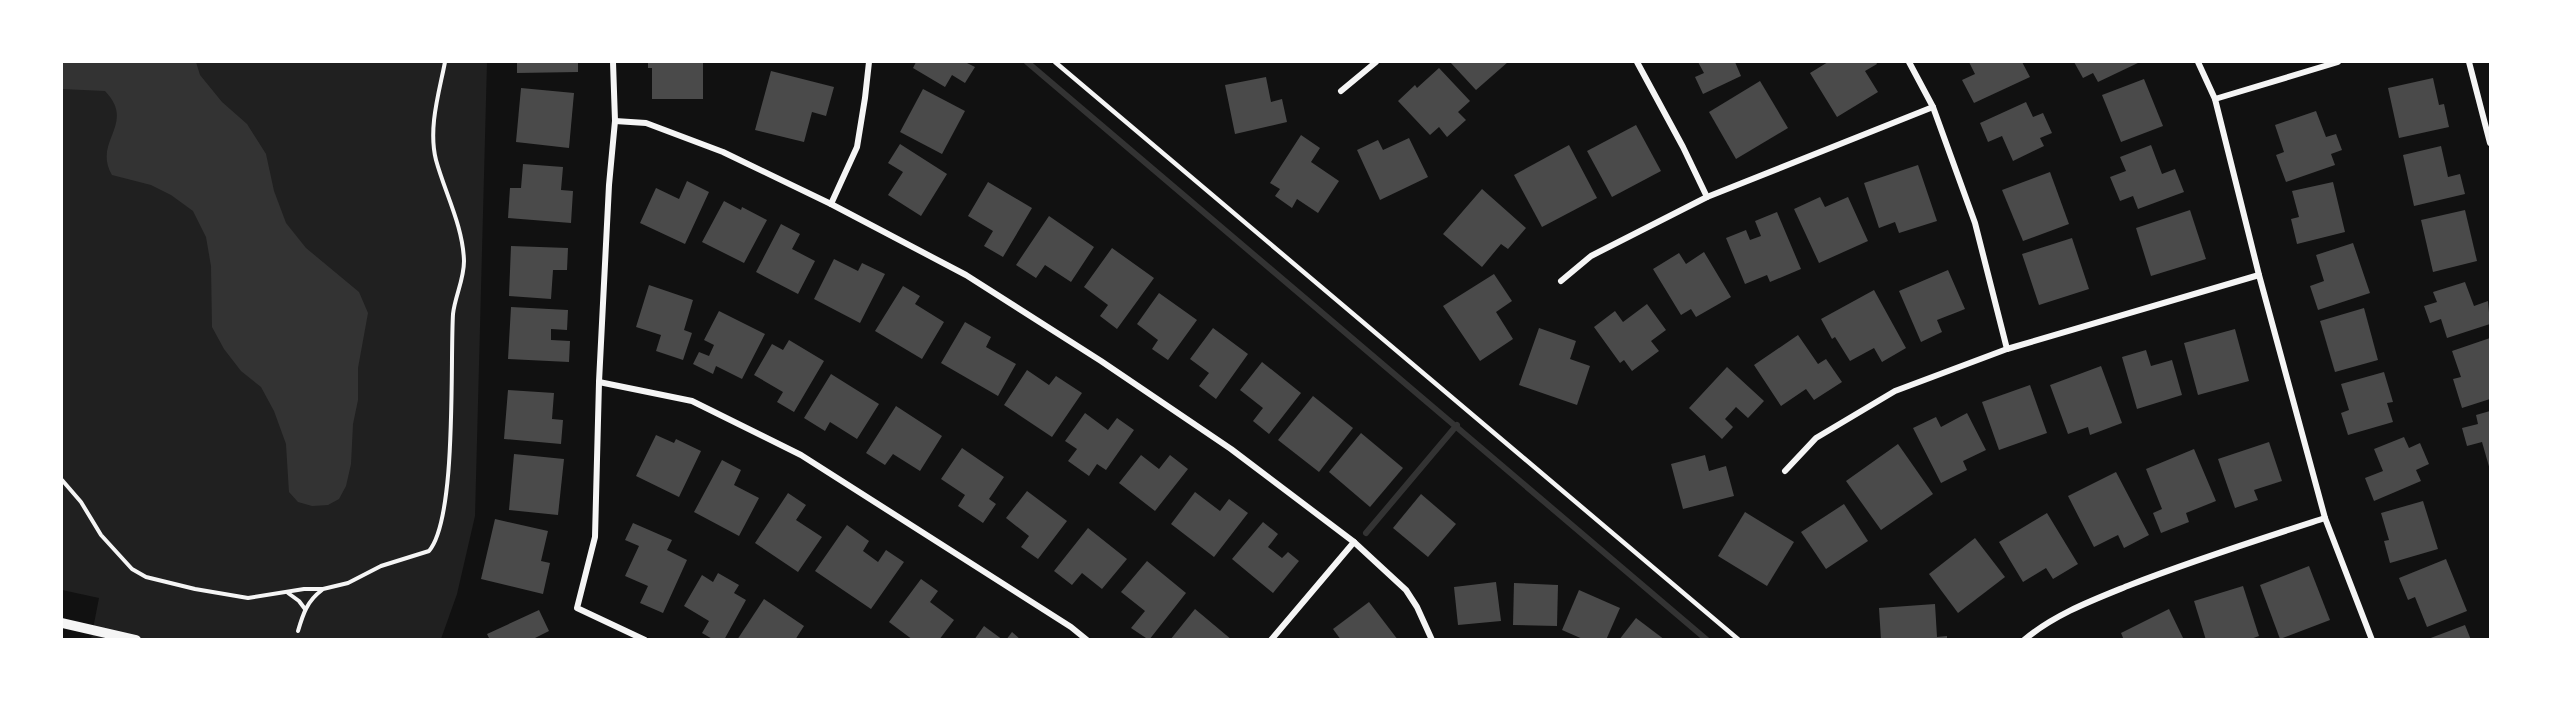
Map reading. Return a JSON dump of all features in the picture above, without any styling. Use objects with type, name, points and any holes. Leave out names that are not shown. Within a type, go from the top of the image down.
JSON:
[{"type":"street","points":[[613,62],[615,121],[609,185],[599,381],[595,537],[578,608],[645,639]]},
{"type":"street","points":[[831,204],[856,147],[866,98],[869,62]]},
{"type":"street","points":[[1341,91],[1376,62]]},
{"type":"street","points":[[1637,62],[1707,197]]},
{"type":"street","points":[[1909,62],[1933,107],[1975,222],[2007,349]]},
{"type":"street","points":[[2198,62],[2215,99],[2259,275],[2325,518],[2372,639]]},
{"type":"street","points":[[2215,99],[2338,62]]},
{"type":"street","points":[[2469,62],[2490,143]]},
{"type":"street","points":[[1561,281],[1591,256],[1707,197],[1933,107]]},
{"type":"street","points":[[615,121],[646,123],[723,152],[831,204],[966,275],[1101,361],[1231,449],[1354,542],[1406,590],[1432,639]]},
{"type":"street","points":[[1785,471],[1816,438],[1895,391],[2007,349],[2259,275]]},
{"type":"street","points":[[599,381],[692,401],[801,455],[1087,639]]},
{"type":"street","points":[[2024,639],[2074,609],[2126,587],[2221,551],[2325,518]]},
{"type":"street","points":[[1271,639],[1354,542]]},
{"type":"street","points":[[62,623],[136,639]]},
{"type":"lane","points":[[1055,62],[1740,639]]},
{"type":"path","points":[[298,631],[305,609],[313,597],[323,590],[356,580],[381,566],[424,554],[432,548],[440,531],[450,433],[453,312],[462,283],[464,261],[449,195],[435,152],[434,119],[446,62]]},
{"type":"path","points":[[62,480],[81,501],[101,535],[132,569],[146,577],[248,598],[304,589],[323,590]]},
{"type":"path","points":[[287,593],[299,601],[305,609]]},
{"type":"shaded area","points":[[62,62],[487,62],[475,516],[457,594],[441,639],[91,639],[99,598],[62,590]]},
{"type":"shaded area","points":[[62,62],[196,62],[200,75],[222,102],[247,124],[266,154],[274,191],[286,223],[306,248],[359,292],[368,313],[358,368],[358,400],[353,424],[351,464],[346,486],[339,499],[328,505],[312,506],[298,502],[289,492],[286,444],[274,411],[261,387],[241,371],[224,349],[212,327],[211,266],[206,237],[193,211],[171,195],[151,185],[112,175],[107,163],[107,152],[116,123],[117,113],[114,103],[105,91],[62,89]]},
{"type":"building","points":[[517,62],[578,62],[578,72],[517,73]]},
{"type":"building","points":[[648,62],[703,62],[703,99],[652,99],[652,68],[648,68]]},
{"type":"building","points":[[916,62],[965,62],[975,67],[965,83],[952,75],[945,87],[913,68]]},
{"type":"building","points":[[1450,62],[1508,62],[1476,90]]},
{"type":"building","points":[[1698,62],[1735,62],[1741,76],[1703,94],[1695,77],[1704,73]]},
{"type":"building","points":[[1828,62],[1876,62],[1877,64],[1865,71],[1878,92],[1837,117],[1810,73]]},
{"type":"building","points":[[1969,62],[2022,62],[2030,77],[1974,103],[1962,80],[1975,74]]},
{"type":"building","points":[[2074,62],[2140,62],[2098,82],[2093,73],[2083,78]]},
{"type":"building","points":[[1439,68],[1470,101],[1458,112],[1466,120],[1447,137],[1439,127],[1430,135],[1398,101],[1415,85],[1417,88]]},
{"type":"building","points":[[771,71],[834,87],[826,116],[812,112],[804,142],[755,130]]},
{"type":"building","points":[[1266,77],[1271,102],[1282,99],[1287,122],[1235,134],[1225,85]]},
{"type":"building","points":[[2433,78],[2439,105],[2444,104],[2449,127],[2399,138],[2388,88]]},
{"type":"building","points":[[2144,79],[2163,126],[2121,142],[2102,95]]},
{"type":"building","points":[[1760,81],[1788,128],[1736,159],[1709,112]]},
{"type":"building","points":[[521,88],[574,93],[569,148],[516,142]]},
{"type":"building","points":[[923,89],[965,111],[942,154],[900,132]]},
{"type":"building","points":[[2026,102],[2033,117],[2043,113],[2052,133],[2040,138],[2044,146],[2013,161],[2002,136],[1988,142],[1980,123]]},
{"type":"building","points":[[2316,111],[2326,137],[2336,134],[2342,150],[2331,154],[2335,165],[2286,182],[2276,155],[2284,152],[2275,125]]},
{"type":"building","points":[[1636,125],[1661,171],[1612,197],[1587,151]]},
{"type":"building","points":[[1301,135],[1320,148],[1311,162],[1339,181],[1318,213],[1297,199],[1292,208],[1275,196],[1280,189],[1270,183]]},
{"type":"building","points":[[1409,138],[1428,177],[1380,200],[1357,150],[1378,140],[1383,150]]},
{"type":"building","points":[[900,144],[947,174],[921,216],[888,195],[903,172],[888,163]]},
{"type":"building","points":[[1569,145],[1597,198],[1542,227],[1514,175]]},
{"type":"building","points":[[2151,145],[2162,174],[2175,169],[2184,192],[2138,209],[2133,196],[2120,201],[2110,177],[2126,171],[2120,157]]},
{"type":"building","points":[[2441,146],[2448,177],[2460,174],[2465,194],[2414,206],[2403,155]]},
{"type":"building","points":[[523,164],[563,167],[561,190],[573,191],[571,223],[508,218],[510,188],[521,188]]},
{"type":"building","points":[[1918,165],[1937,221],[1899,233],[1895,222],[1879,228],[1864,183]]},
{"type":"building","points":[[2050,172],[2069,224],[2023,241],[2002,190]]},
{"type":"building","points":[[687,181],[709,192],[685,244],[640,223],[656,188],[679,199]]},
{"type":"building","points":[[988,182],[1032,208],[1003,257],[984,246],[993,231],[968,216]]},
{"type":"building","points":[[2333,182],[2345,232],[2297,244],[2291,219],[2299,217],[2292,191]]},
{"type":"building","points":[[1482,189],[1526,228],[1508,249],[1501,244],[1482,267],[1443,234]]},
{"type":"building","points":[[1820,197],[1825,207],[1848,197],[1868,241],[1819,263],[1794,209]]},
{"type":"building","points":[[724,201],[767,220],[744,263],[702,242]]},
{"type":"building","points":[[2190,210],[2206,259],[2151,276],[2136,228]]},
{"type":"building","points":[[2465,210],[2477,261],[2433,272],[2421,220]]},
{"type":"building","points":[[1777,212],[1801,269],[1770,282],[1767,275],[1745,284],[1726,238],[1746,230],[1750,240],[1761,236],[1755,221]]},
{"type":"building","points":[[1049,216],[1094,247],[1071,282],[1045,265],[1036,278],[1016,265]]},
{"type":"building","points":[[781,224],[800,234],[792,249],[815,261],[798,294],[756,272]]},
{"type":"building","points":[[2072,238],[2089,289],[2039,305],[2022,254]]},
{"type":"building","points":[[2353,243],[2370,293],[2318,310],[2310,286],[2324,281],[2316,255]]},
{"type":"building","points":[[511,246],[568,248],[567,270],[553,270],[551,299],[509,296]]},
{"type":"building","points":[[1112,248],[1154,278],[1117,329],[1100,316],[1108,305],[1084,287]]},
{"type":"building","points":[[1704,252],[1731,297],[1696,317],[1691,309],[1681,315],[1653,269],[1679,253],[1686,264]]},
{"type":"building","points":[[834,259],[858,271],[862,263],[885,274],[860,323],[814,299]]},
{"type":"building","points":[[1948,270],[1965,309],[1937,320],[1942,332],[1921,342],[1899,291]]},
{"type":"building","points":[[1494,274],[1512,301],[1496,312],[1513,339],[1480,361],[1443,306]]},
{"type":"building","points":[[2465,282],[2474,306],[2488,301],[2490,324],[2447,338],[2441,319],[2430,323],[2424,306],[2437,302],[2433,292]]},
{"type":"building","points":[[649,285],[693,300],[684,330],[692,333],[683,360],[656,351],[661,335],[636,327]]},
{"type":"building","points":[[903,286],[920,296],[915,304],[944,322],[922,359],[875,331]]},
{"type":"building","points":[[1874,290],[1906,348],[1882,362],[1874,348],[1850,361],[1835,337],[1832,339],[1821,319]]},
{"type":"building","points":[[1159,293],[1197,320],[1168,360],[1152,349],[1158,340],[1137,324]]},
{"type":"building","points":[[1647,304],[1666,330],[1651,341],[1659,351],[1632,371],[1624,360],[1620,363],[1594,327],[1615,311],[1623,322]]},
{"type":"building","points":[[511,307],[568,310],[567,330],[551,329],[551,340],[570,341],[569,362],[508,359]]},
{"type":"building","points":[[2364,308],[2378,360],[2335,372],[2320,321]]},
{"type":"building","points":[[719,311],[765,334],[742,379],[716,366],[713,374],[693,364],[699,352],[709,356],[714,345],[704,340]]},
{"type":"building","points":[[965,322],[991,337],[986,347],[1016,364],[998,396],[941,363]]},
{"type":"building","points":[[1213,328],[1248,354],[1216,399],[1199,386],[1209,373],[1190,359]]},
{"type":"building","points":[[1539,328],[1576,341],[1570,359],[1590,366],[1577,405],[1519,385]]},
{"type":"building","points":[[2235,329],[2249,381],[2198,395],[2184,343]]},
{"type":"building","points":[[1798,335],[1818,364],[1826,359],[1842,382],[1814,400],[1806,389],[1781,406],[1754,365]]},
{"type":"building","points":[[2490,338],[2490,399],[2462,408],[2453,379],[2461,377],[2452,351]]},
{"type":"building","points":[[789,340],[824,361],[794,412],[777,402],[783,392],[754,375],[772,344],[783,350]]},
{"type":"building","points":[[2146,350],[2151,366],[2172,360],[2182,395],[2137,409],[2122,357]]},
{"type":"building","points":[[1262,362],[1301,393],[1269,434],[1253,421],[1263,408],[1240,390]]},
{"type":"building","points":[[2101,366],[2122,423],[2090,435],[2088,427],[2068,434],[2050,385]]},
{"type":"building","points":[[1727,367],[1764,401],[1748,418],[1736,407],[1725,419],[1733,427],[1722,439],[1689,408]]},
{"type":"building","points":[[1027,370],[1049,385],[1056,376],[1082,393],[1052,437],[1004,405]]},
{"type":"building","points":[[2384,372],[2393,402],[2387,403],[2393,422],[2348,435],[2341,413],[2349,410],[2341,384]]},
{"type":"building","points":[[831,374],[879,404],[857,439],[830,422],[825,431],[804,418]]},
{"type":"building","points":[[2030,385],[2047,433],[1999,450],[1982,402]]},
{"type":"building","points":[[508,390],[554,393],[552,419],[563,420],[561,444],[504,439]]},
{"type":"building","points":[[1313,396],[1353,428],[1319,472],[1278,440]]},
{"type":"building","points":[[896,406],[942,436],[920,471],[893,454],[885,465],[866,453]]},
{"type":"building","points":[[2490,411],[2490,470],[2482,442],[2467,446],[2462,428],[2478,424],[2476,415]]},
{"type":"building","points":[[1085,413],[1108,430],[1117,418],[1134,430],[1106,470],[1097,464],[1089,476],[1068,461],[1077,449],[1065,441]]},
{"type":"building","points":[[1967,413],[1986,450],[1963,461],[1967,470],[1941,483],[1913,428],[1936,417],[1941,427]]},
{"type":"building","points":[[1361,433],[1403,468],[1370,507],[1329,472]]},
{"type":"building","points":[[656,435],[674,443],[676,439],[701,451],[679,497],[636,476]]},
{"type":"building","points":[[2404,437],[2409,448],[2420,443],[2429,464],[2416,470],[2421,481],[2374,501],[2365,478],[2383,471],[2374,449]]},
{"type":"building","points":[[2269,442],[2282,481],[2254,490],[2258,500],[2235,508],[2218,459]]},
{"type":"building","points":[[1898,444],[1933,494],[1881,530],[1846,481]]},
{"type":"building","points":[[962,448],[1004,477],[989,499],[996,504],[983,523],[958,506],[965,495],[941,479]]},
{"type":"building","points":[[2194,449],[2216,501],[2186,513],[2189,522],[2161,533],[2153,513],[2162,509],[2146,469]]},
{"type":"building","points":[[514,454],[564,459],[558,515],[509,510]]},
{"type":"building","points":[[1141,455],[1159,469],[1170,455],[1188,469],[1155,511],[1119,483]]},
{"type":"building","points":[[1705,455],[1709,471],[1726,466],[1734,496],[1683,509],[1671,464]]},
{"type":"building","points":[[722,460],[741,470],[734,485],[759,498],[739,536],[694,512]]},
{"type":"building","points":[[2116,472],[2149,535],[2124,548],[2118,535],[2094,547],[2068,496]]},
{"type":"building","points":[[1027,491],[1067,521],[1038,559],[1021,547],[1029,536],[1006,518]]},
{"type":"building","points":[[1195,492],[1220,511],[1229,499],[1248,513],[1214,557],[1171,524]]},
{"type":"building","points":[[788,493],[806,505],[796,520],[822,537],[798,572],[755,543]]},
{"type":"building","points":[[1421,494],[1456,524],[1428,557],[1393,528]]},
{"type":"building","points":[[2423,501],[2438,549],[2390,563],[2384,541],[2389,540],[2381,513]]},
{"type":"building","points":[[1844,504],[1868,541],[1826,569],[1801,532]]},
{"type":"building","points":[[1745,512],[1794,542],[1767,586],[1718,556]]},
{"type":"building","points":[[2047,513],[2078,564],[2053,579],[2046,568],[2023,582],[1999,542]]},
{"type":"building","points":[[495,519],[548,531],[541,561],[550,563],[543,594],[481,579]]},
{"type":"building","points":[[1263,522],[1278,534],[1268,547],[1282,558],[1288,552],[1299,561],[1273,593],[1232,559]]},
{"type":"building","points":[[633,523],[672,540],[667,550],[687,560],[663,613],[640,603],[648,586],[625,576],[639,546],[625,540]]},
{"type":"building","points":[[847,525],[869,541],[863,551],[878,562],[886,550],[904,562],[871,609],[815,571]]},
{"type":"building","points":[[1088,528],[1127,559],[1102,589],[1082,573],[1072,585],[1054,571]]},
{"type":"building","points":[[1975,538],[2005,577],[1958,613],[1929,574]]},
{"type":"building","points":[[2446,559],[2467,611],[2427,627],[2415,597],[2408,600],[2399,578]]},
{"type":"building","points":[[1147,561],[1186,593],[1149,640],[1131,628],[1145,611],[1121,592]]},
{"type":"building","points":[[2309,566],[2330,620],[2280,639],[2260,585]]},
{"type":"building","points":[[718,573],[739,585],[734,593],[746,600],[724,640],[714,640],[702,633],[709,621],[684,606],[702,575],[713,582]]},
{"type":"building","points":[[921,579],[938,591],[930,602],[954,620],[939,640],[913,640],[889,622]]},
{"type":"building","points":[[1496,582],[1501,621],[1458,625],[1454,587]]},
{"type":"building","points":[[1514,583],[1558,585],[1557,626],[1513,625]]},
{"type":"building","points":[[2243,586],[2259,636],[2248,640],[2206,640],[2194,601]]},
{"type":"building","points":[[1579,590],[1620,608],[1606,640],[1585,640],[1562,630]]},
{"type":"building","points":[[764,599],[804,626],[795,640],[737,640]]},
{"type":"building","points":[[1369,602],[1398,640],[1341,640],[1333,629]]},
{"type":"building","points":[[1935,604],[1937,637],[1947,636],[1947,640],[1881,640],[1879,608]]},
{"type":"building","points":[[1195,609],[1232,640],[1170,640]]},
{"type":"building","points":[[2169,609],[2184,640],[2124,640],[2121,633]]},
{"type":"building","points":[[539,610],[549,631],[535,638],[536,640],[490,640],[487,634]]},
{"type":"building","points":[[1636,618],[1665,640],[1619,640]]},
{"type":"building","points":[[2465,625],[2471,640],[2428,640],[2428,639]]},
{"type":"building","points":[[984,626],[1003,640],[974,640]]},
{"type":"building","points":[[1012,632],[1021,640],[1006,640]]},
{"type":"waterway","points":[[1027,62],[1707,640]]},
{"type":"waterway","points":[[1366,533],[1457,425]]}]
